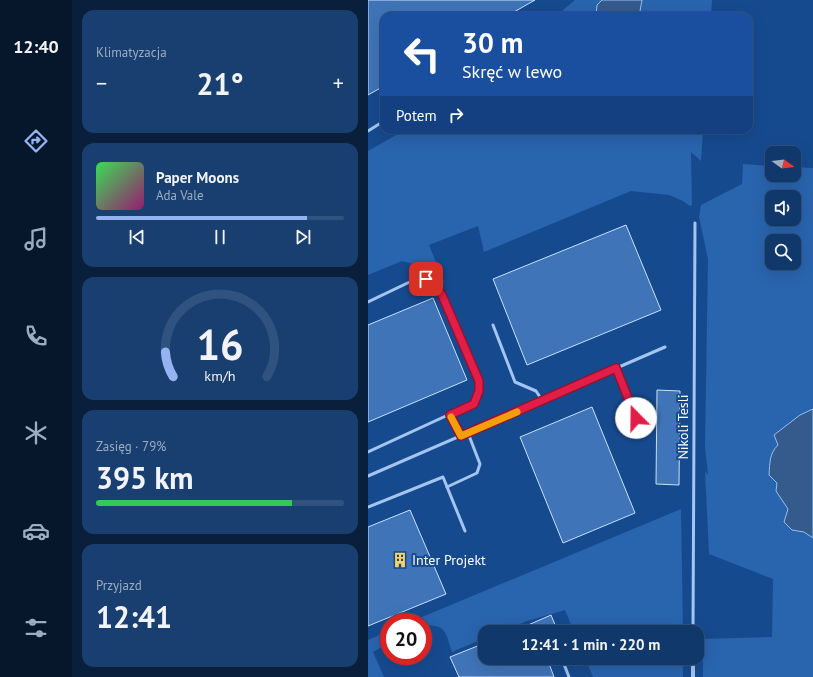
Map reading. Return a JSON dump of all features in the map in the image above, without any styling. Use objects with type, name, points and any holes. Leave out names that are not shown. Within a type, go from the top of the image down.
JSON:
[{"type":"street","points":[[693,665],[693,677]]},
{"type":"lane","points":[[368,131],[380,124]]},
{"type":"lane","name":"Nikoli Tesli","points":[[693,625],[695,223]]},
{"type":"lane","points":[[368,302],[418,278],[426,279],[434,284],[442,295],[479,381],[479,391],[474,404],[368,452]]},
{"type":"lane","points":[[493,324],[515,382],[536,391],[542,400]]},
{"type":"lane","points":[[368,476],[665,347]]},
{"type":"lane","points":[[616,368],[641,430]]},
{"type":"lane","points":[[450,415],[461,436]]},
{"type":"lane","points":[[447,487],[477,474],[480,464],[468,433]]},
{"type":"lane","points":[[368,507],[444,477],[465,531]]},
{"type":"lane","points":[[564,665],[569,677]]},
{"type":"shaded area","points":[[575,0],[712,0],[711,12],[564,12],[563,10]]},
{"type":"shaded area","points":[[602,0],[642,0],[641,12],[596,12],[597,5]]},
{"type":"shaded area","points":[[398,134],[703,134],[701,161],[691,152],[692,205],[690,206],[669,195],[631,191],[484,252],[478,226],[429,245],[445,284],[428,268],[402,261],[368,275],[368,151]]},
{"type":"shaded area","points":[[743,164],[765,166],[765,182],[801,182],[801,167],[813,168],[813,677],[703,677],[704,639],[772,637],[773,579],[709,554],[705,471],[708,475],[705,446],[708,259],[699,217],[701,205],[742,184]]},
{"type":"shaded area","points":[[813,409],[813,538],[804,532],[792,530],[784,522],[788,509],[776,491],[777,483],[769,475],[771,455],[778,445],[774,435],[800,415]]},
{"type":"shaded area","points":[[681,509],[683,625],[571,625],[565,610],[517,625],[478,625],[478,641],[452,652],[444,631],[437,626],[432,625],[432,613]]},
{"type":"shaded area","points":[[380,635],[380,648],[373,652],[384,677],[368,677],[368,640]]},
{"type":"shaded area","points":[[588,665],[683,665],[683,677],[593,677]]},
{"type":"building","points":[[368,0],[535,0],[514,12],[380,12],[380,88],[368,95]]},
{"type":"building","points":[[626,225],[661,310],[527,365],[493,279]]},
{"type":"building","points":[[433,298],[467,380],[368,422],[368,325]]},
{"type":"building","points":[[657,390],[680,391],[679,485],[656,484]]},
{"type":"building","points":[[592,407],[635,513],[563,543],[520,437]]},
{"type":"building","name":"Inter Projekt","points":[[410,510],[446,594],[400,613],[380,613],[380,621],[368,626],[368,527]]},
{"type":"building","points":[[551,615],[555,625],[528,625]]},
{"type":"building","points":[[478,646],[478,665],[550,665],[554,677],[459,677],[450,657]]},
{"type":"slow traffic","points":[[451,417],[461,436],[517,412]]},
{"type":"place","name":"Inter Projekt","points":[[400,560]]},
{"type":"route","points":[[426,279],[434,284],[442,295],[479,381],[479,391],[474,404],[450,415],[461,436],[616,368],[636,418]]}]
